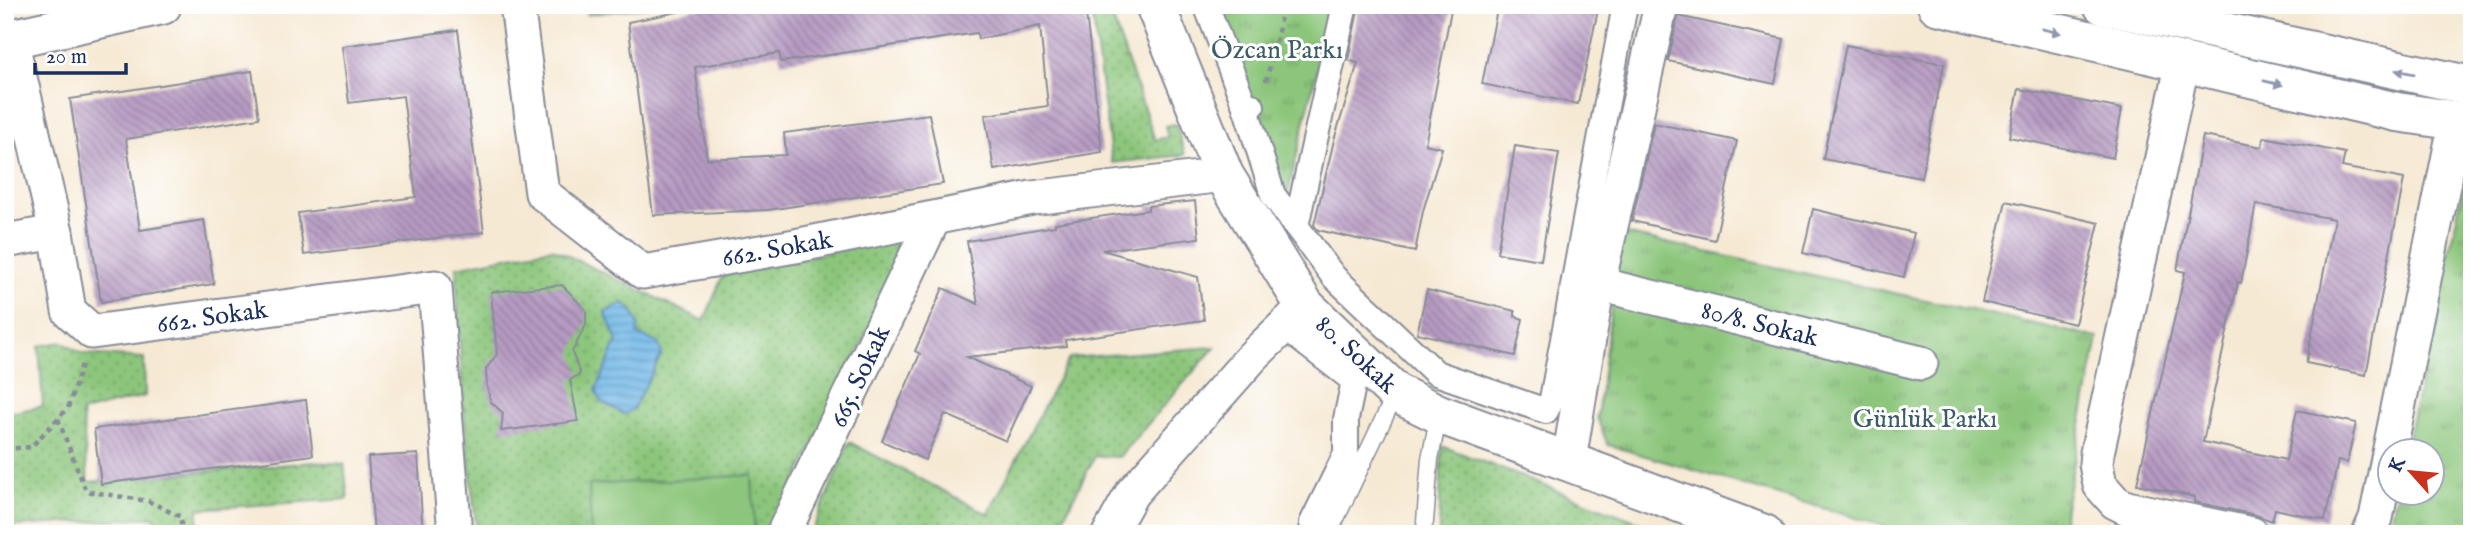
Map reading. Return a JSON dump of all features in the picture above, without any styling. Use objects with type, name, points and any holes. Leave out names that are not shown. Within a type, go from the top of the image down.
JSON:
[{"type":"street","points":[[92,332],[69,311],[56,232],[8,40],[162,5]]},
{"type":"street","name":"662. Sokak","points":[[517,5],[542,193],[643,272],[795,246],[1032,198],[1224,175]]},
{"type":"street","name":"80. Sokak","points":[[1156,5],[1224,175],[1294,316],[1396,393],[1439,414],[1764,534]]},
{"type":"street","points":[[1206,5],[1249,108],[1273,195],[1334,277],[1436,373],[1546,411],[1554,386],[1625,5]]},
{"type":"street","points":[[1296,226],[1345,5]]},
{"type":"street","points":[[1569,460],[1598,284],[1661,5]]},
{"type":"street","points":[[1937,5],[2397,113],[2466,104]]},
{"type":"street","points":[[2103,5],[2466,104]]},
{"type":"street","points":[[2183,62],[2097,453],[2097,475],[2106,494],[2127,508],[2252,534]]},
{"type":"street","points":[[2369,534],[2376,518],[2466,104]]},
{"type":"street","name":"665. Sokak","points":[[783,534],[934,218]]},
{"type":"street","points":[[5,241],[56,232]]},
{"type":"street","name":"80/8. Sokak","points":[[1598,284],[1921,363]]},
{"type":"street","name":"662. Sokak","points":[[92,332],[435,287],[455,534]]},
{"type":"street","points":[[1109,534],[1132,493],[1253,356],[1294,316],[1354,382],[1346,419],[1346,454],[1312,523],[1329,533]]},
{"type":"lane","points":[[1329,533],[1396,393]]},
{"type":"lane","points":[[1425,522],[1430,460],[1439,414]]},
{"type":"path","points":[[1249,108],[1265,84],[1283,5]]},
{"type":"path","points":[[5,449],[31,447],[68,408],[92,332]]},
{"type":"path","points":[[58,419],[86,491],[148,500],[181,517],[181,534]]},
{"type":"green space","points":[[585,5],[658,5],[587,15]]},
{"type":"green space","points":[[1091,5],[1108,5],[1155,140],[1168,137],[1165,126],[1176,124],[1185,155],[1112,163]]},
{"type":"green space","name":"Özcan Parkı","points":[[1214,5],[1332,5],[1287,197]]},
{"type":"green space","points":[[2471,153],[2472,534],[2387,534],[2393,508],[2446,508],[2446,438],[2408,438]]},
{"type":"green space","name":"Günlük Parkı","points":[[1621,233],[2098,338],[2060,534],[1911,534],[1608,445],[1597,418]]},
{"type":"green space","points":[[914,234],[771,534],[477,534],[463,407],[456,267],[552,248],[704,321],[723,275]]},
{"type":"green space","points":[[62,342],[83,354],[144,358],[145,396],[82,412],[88,482],[313,462],[344,464],[348,499],[198,509],[198,534],[156,534],[155,517],[5,527],[5,414],[43,406],[39,346]]},
{"type":"green space","points":[[1215,347],[1119,457],[1095,456],[1055,534],[811,534],[849,442],[988,514],[1069,358]]},
{"type":"green space","points":[[1442,446],[1669,534],[1439,534]]},
{"type":"green space","points":[[752,475],[755,534],[591,534],[589,485]]},
{"type":"water","points":[[623,303],[632,310],[639,326],[637,334],[658,343],[662,354],[633,409],[624,414],[601,402],[596,390],[617,341],[605,312]]},
{"type":"building","points":[[712,5],[1085,5],[1102,152],[994,170],[985,115],[1048,106],[1040,26],[978,39],[977,33],[781,62],[779,53],[695,67],[707,159],[786,155],[784,133],[929,114],[943,184],[768,210],[653,215],[628,22]]},
{"type":"building","points":[[1359,5],[1452,5],[1425,144],[1442,148],[1423,211],[1415,252],[1318,230],[1314,225],[1334,140],[1358,63],[1348,60]]},
{"type":"building","points":[[1498,5],[1599,5],[1578,104],[1482,84]]},
{"type":"building","points":[[1678,16],[1784,39],[1775,84],[1668,61]]},
{"type":"building","points":[[458,30],[484,232],[304,255],[298,213],[416,197],[403,96],[349,103],[342,46]]},
{"type":"building","points":[[1846,45],[1944,64],[1921,178],[1823,159]]},
{"type":"building","points":[[252,71],[259,118],[126,139],[140,230],[204,220],[214,284],[101,302],[70,99]]},
{"type":"building","points":[[2019,89],[2122,109],[2113,158],[2009,137]]},
{"type":"building","points":[[1654,123],[1737,141],[1715,240],[1632,221]]},
{"type":"building","points":[[2203,136],[2262,147],[2264,137],[2345,153],[2342,167],[2404,179],[2366,375],[2306,363],[2334,219],[2256,204],[2241,283],[2238,282],[2203,442],[2286,460],[2297,410],[2356,423],[2347,463],[2338,461],[2325,520],[2275,509],[2272,521],[2194,502],[2195,497],[2137,484],[2185,272],[2177,270]]},
{"type":"building","points":[[1515,146],[1559,153],[1541,260],[1497,253]]},
{"type":"building","points":[[1195,201],[1199,238],[1102,250],[1198,277],[1204,320],[1065,340],[1066,346],[967,357],[1031,386],[1006,441],[945,414],[925,460],[882,441],[920,354],[915,351],[943,288],[978,304],[967,241],[1055,226],[1055,223],[1148,210],[1148,206]]},
{"type":"building","points":[[2006,201],[2099,223],[2075,324],[1982,302]]},
{"type":"building","points":[[1813,209],[1914,233],[1904,277],[1803,253]]},
{"type":"building","points":[[562,285],[586,310],[586,325],[572,352],[580,374],[570,380],[578,421],[501,431],[503,413],[491,402],[487,387],[486,369],[497,354],[491,292]]},
{"type":"building","points":[[1427,290],[1515,311],[1515,316],[1523,319],[1515,356],[1417,333]]},
{"type":"building","points":[[306,400],[313,455],[101,484],[94,429]]},
{"type":"building","points":[[418,454],[423,534],[374,534],[368,457]]}]
